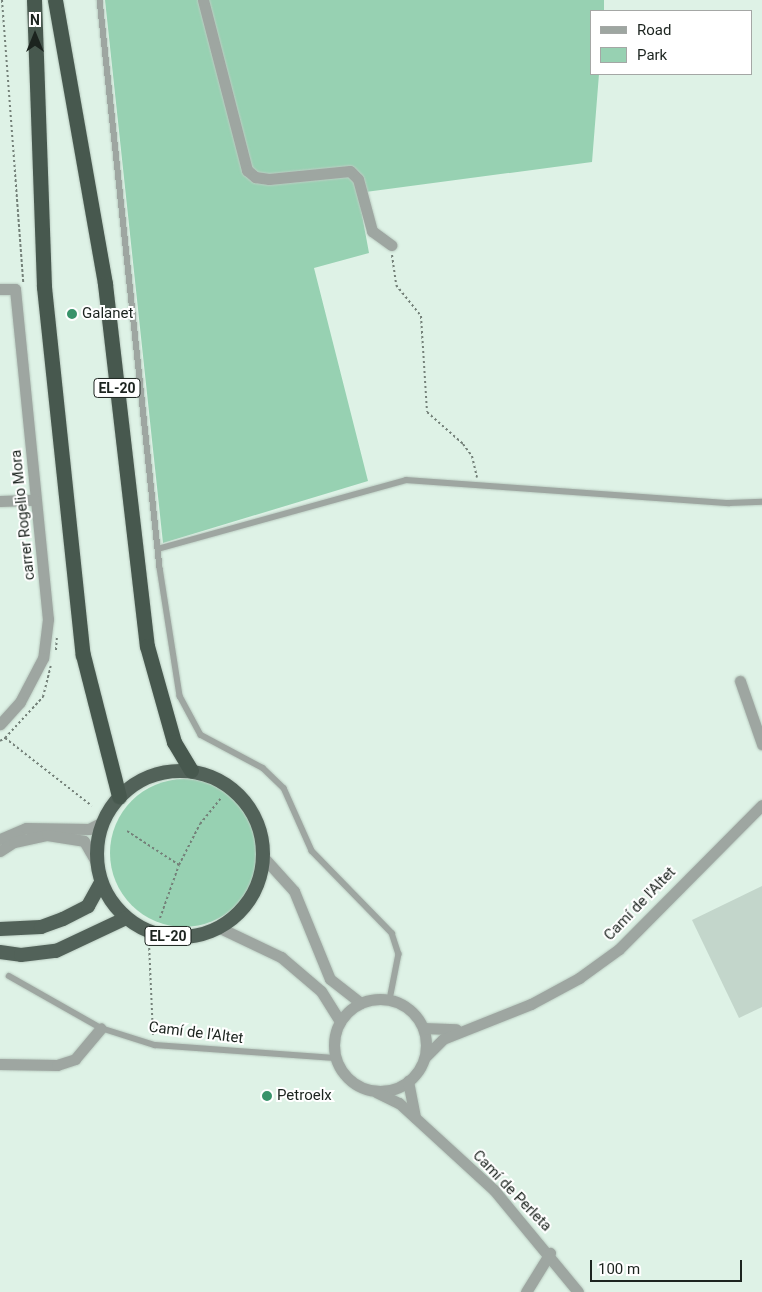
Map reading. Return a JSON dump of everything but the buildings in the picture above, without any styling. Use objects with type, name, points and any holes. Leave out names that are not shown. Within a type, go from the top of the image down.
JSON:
[{"type":"highway","points":[[34,0],[44,287],[83,655],[119,796]]},
{"type":"highway","name":"EL-20","points":[[55,0],[105,284],[147,646],[170,733],[191,770]]},
{"type":"highway","name":"EL-20","points":[[191,770],[222,780],[246,800],[261,828],[265,859],[258,887],[243,910],[220,928],[197,936],[172,937],[148,931],[126,918],[101,883],[96,862],[103,822],[119,796],[140,780],[165,771],[191,770]]},
{"type":"highway","points":[[0,929],[41,927],[63,919],[88,906],[101,883]]},
{"type":"highway","name":"EL-20","points":[[0,952],[21,955],[56,950],[126,918]]},
{"type":"street","points":[[203,0],[247,170],[255,177],[269,179],[350,171],[358,179],[372,230],[391,245]]},
{"type":"street","name":"carrer Rogelio Mora","points":[[0,289],[15,289],[34,500],[48,619],[43,658],[20,702],[0,724]]},
{"type":"street","points":[[0,501],[34,500]]},
{"type":"street","points":[[740,681],[762,744]]},
{"type":"street","name":"Camí de l'Altet","points":[[425,1057],[443,1039],[571,982],[619,949],[762,805]]},
{"type":"street","points":[[0,839],[26,828],[89,828],[103,822]]},
{"type":"street","points":[[0,851],[14,842],[47,835],[84,842],[96,862]]},
{"type":"street","points":[[265,859],[294,891],[330,979],[361,1003]]},
{"type":"street","points":[[220,928],[281,957],[321,991],[340,1021]]},
{"type":"street","points":[[390,1000],[404,1005],[423,1028],[425,1057],[408,1081],[375,1091],[358,1086],[335,1058],[333,1046],[340,1021],[361,1003],[390,1000]]},
{"type":"street","points":[[0,1064],[57,1065],[75,1059],[101,1028]]},
{"type":"street","points":[[423,1028],[470,1028]]},
{"type":"street","points":[[408,1081],[416,1119]]},
{"type":"street","name":"Camí de Perleta","points":[[375,1091],[399,1103],[494,1190],[550,1254],[578,1292]]},
{"type":"street","points":[[526,1292],[550,1254]]},
{"type":"lane","points":[[100,0],[158,549],[180,696],[188,718],[200,735],[263,768],[284,788],[312,852],[392,933],[399,954],[390,1000]]},
{"type":"lane","points":[[158,549],[406,480],[477,482],[728,503],[762,502]]},
{"type":"lane","name":"Camí de l'Altet","points":[[9,976],[101,1028],[153,1044],[335,1058]]},
{"type":"path","points":[[391,245],[396,285],[421,316],[427,412],[472,456],[477,482]]},
{"type":"path","points":[[0,741],[5,738],[92,806]]},
{"type":"path","points":[[160,918],[180,865],[200,824],[221,798]]},
{"type":"path","points":[[127,831],[180,865]]},
{"type":"path","points":[[149,943],[153,1044]]},
{"type":"green space","points":[[105,0],[604,0],[604,10],[590,10],[590,75],[599,75],[592,162],[358,193],[369,253],[314,268],[368,481],[163,543]]},
{"type":"green space","points":[[184,779],[212,784],[237,800],[253,825],[258,853],[253,881],[237,906],[212,922],[184,927],[156,922],[131,906],[115,881],[110,853],[115,825],[131,800],[156,784]]},
{"type":"place","name":"Galanet","points":[[72,314]]},
{"type":"place","name":"Petroelx","points":[[267,1096]]}]
